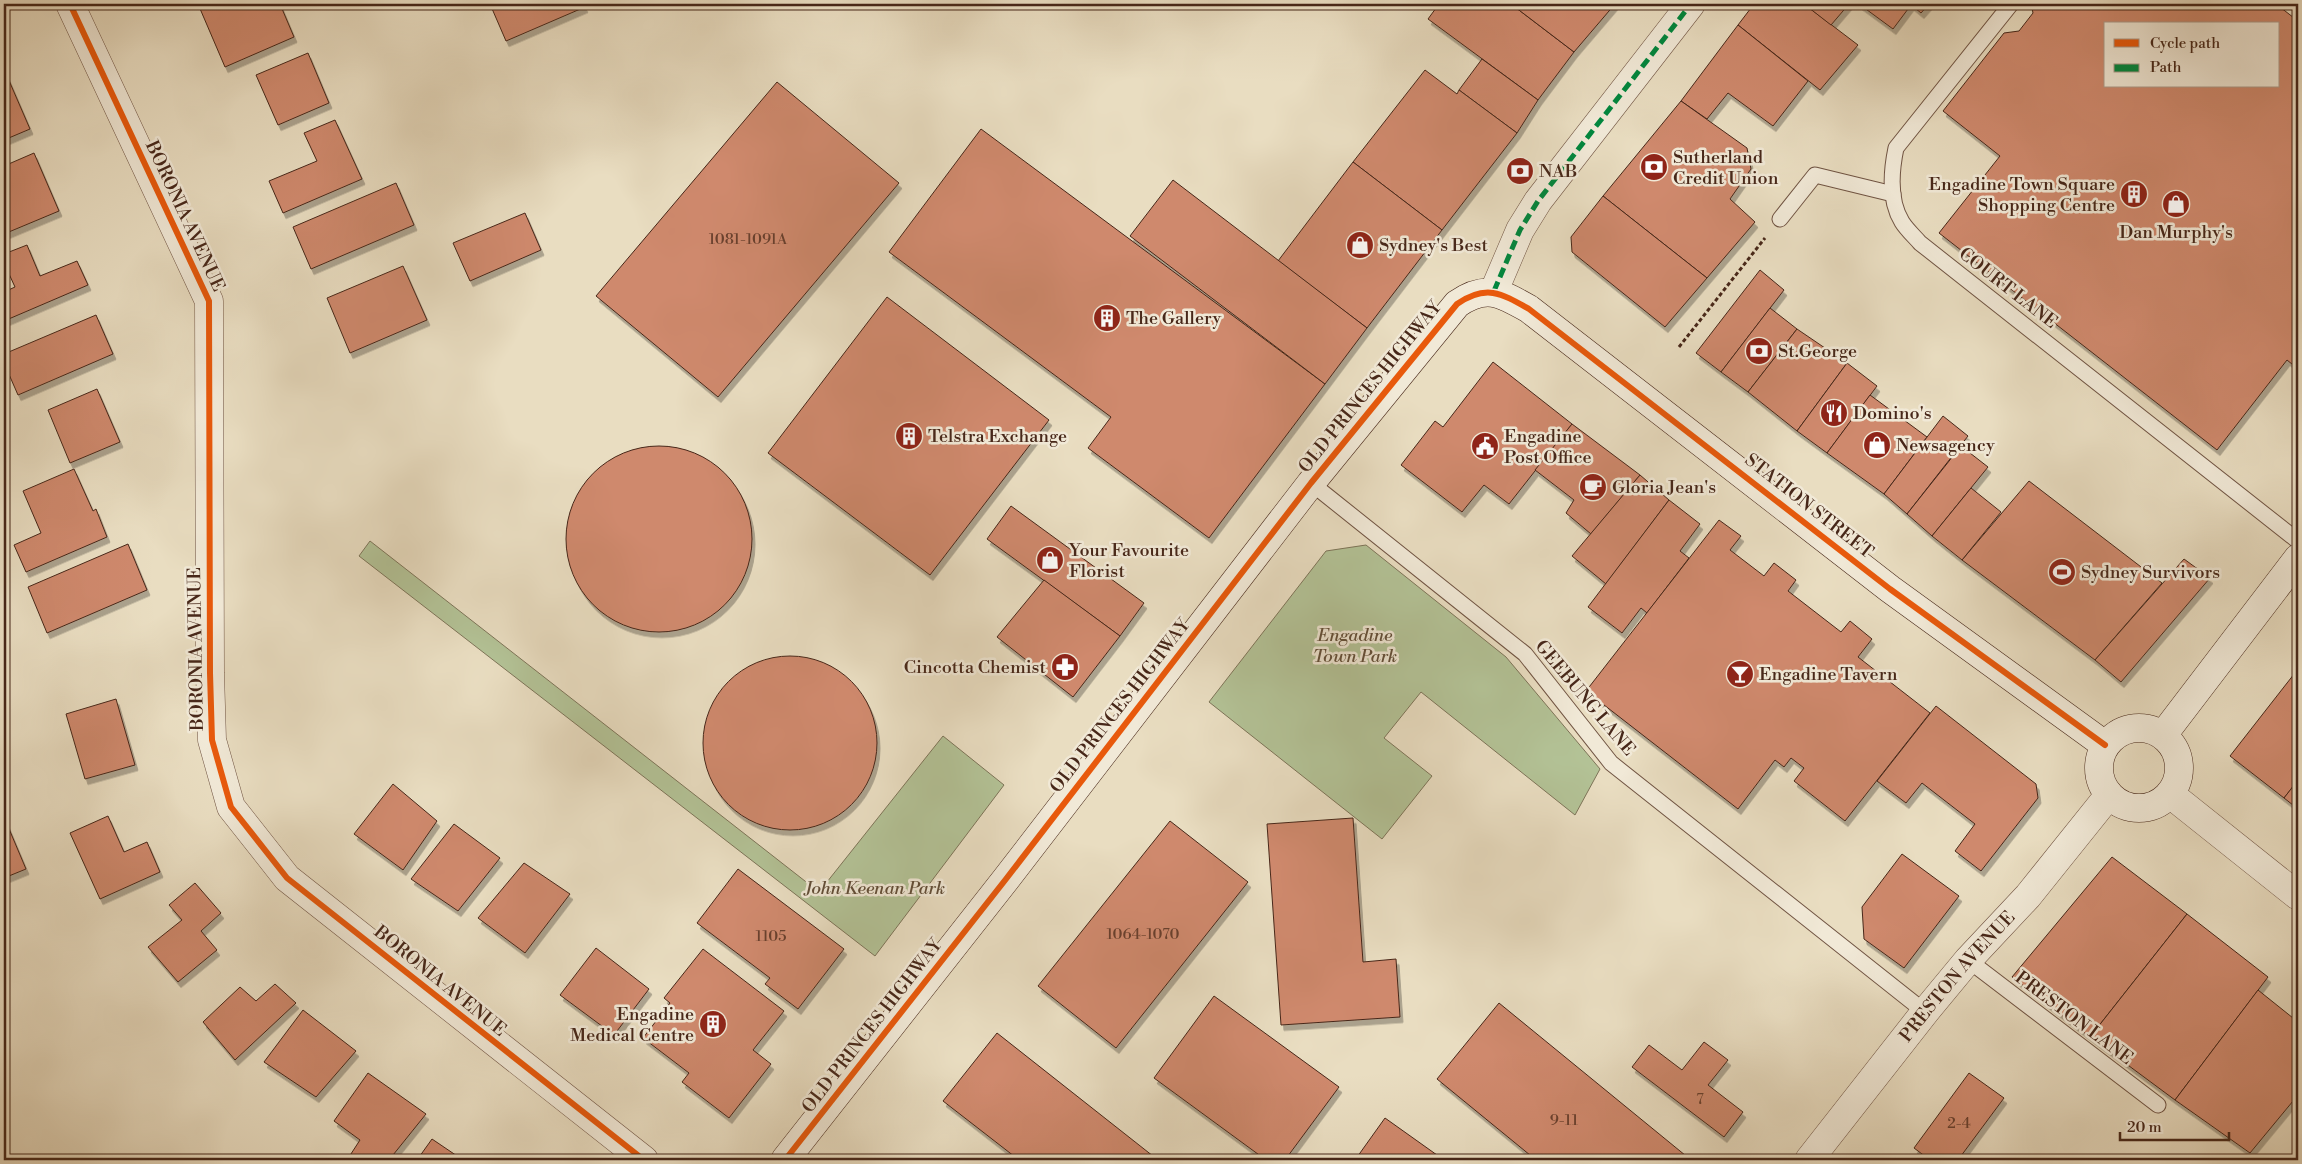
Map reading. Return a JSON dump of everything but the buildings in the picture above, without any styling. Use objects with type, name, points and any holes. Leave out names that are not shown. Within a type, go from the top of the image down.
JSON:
[{"type":"street","name":"BORONIA AVENUE","points":[[70,4],[210,301],[210,673],[212,740],[231,807],[287,878],[644,1160]]},
{"type":"street","points":[[1494,291],[1520,230],[1538,201],[1692,4]]},
{"type":"street","name":"OLD PRINCES HIGHWAY","points":[[785,1160],[1006,879],[1311,483],[1457,304],[1469,296],[1494,291]]},
{"type":"street","name":"STATION STREET","points":[[1494,291],[1529,309],[1554,327],[1890,589],[2105,745]]},
{"type":"street","points":[[2163,735],[2298,558]]},
{"type":"street","points":[[2138,727],[2163,735],[2172,745],[2178,757],[2179,770],[2176,783],[2170,794],[2159,803],[2146,807],[2133,808],[2120,804],[2109,795],[2102,784],[2099,771],[2100,758],[2105,745],[2114,736],[2138,727]]},
{"type":"street","points":[[2170,794],[2298,896]]},
{"type":"street","name":"PRESTON AVENUE","points":[[1809,1160],[1925,1012],[1968,960],[2028,896],[2109,795]]},
{"type":"lane","name":"COURT LANE","points":[[2011,4],[1896,148],[1891,172],[1893,194],[1901,222],[1920,243],[2298,541]]},
{"type":"lane","points":[[1780,219],[1815,176],[1893,194]]},
{"type":"lane","name":"GEEBUNG LANE","points":[[1311,483],[1525,654],[1610,763],[1925,1012]]},
{"type":"lane","name":"PRESTON LANE","points":[[1968,960],[2158,1105]]},
{"type":"path","points":[[1678,347],[1780,219]]},
{"type":"green space","name":"John Keenan Park","points":[[370,541],[819,892],[943,736],[1004,785],[875,956],[359,556]]},
{"type":"green space","name":"Engadine Town Park","points":[[1366,545],[1506,657],[1600,769],[1575,815],[1421,692],[1384,738],[1432,776],[1382,839],[1209,702],[1326,551]]},
{"type":"marked path","points":[[1494,291],[1520,230],[1538,201],[1691,4]]},
{"type":"cycle path","points":[[70,4],[209,301],[210,673],[212,740],[231,807],[287,878],[644,1160]]},
{"type":"cycle path","points":[[785,1160],[1006,879],[1311,483],[1457,304],[1477,294],[1493,293],[1502,295],[1529,309],[1890,589],[2105,745]]},
{"type":"place","name":"Sutherland Credit Union","points":[[1654,167]]},
{"type":"place","name":"NAB","points":[[1520,171]]},
{"type":"place","name":"Engadine Town Square Shopping Centre","points":[[2134,194]]},
{"type":"place","name":"Dan Murphy's","points":[[2176,204]]},
{"type":"place","name":"Sydney's Best","points":[[1360,245]]},
{"type":"place","name":"The Gallery","points":[[1107,318]]},
{"type":"place","name":"St.George","points":[[1759,351]]},
{"type":"place","name":"Domino's","points":[[1834,413]]},
{"type":"place","name":"Telstra Exchange","points":[[909,436]]},
{"type":"place","name":"Newsagency","points":[[1877,445]]},
{"type":"place","name":"Engadine Post Office","points":[[1485,446]]},
{"type":"place","name":"Gloria Jean's","points":[[1593,487]]},
{"type":"place","name":"Your Favourite Florist","points":[[1050,560]]},
{"type":"place","name":"Sydney Survivors","points":[[2062,572]]},
{"type":"place","name":"Cincotta Chemist","points":[[1065,667]]},
{"type":"place","name":"Engadine Tavern","points":[[1740,674]]},
{"type":"place","name":"Engadine Medical Centre","points":[[713,1024]]}]
